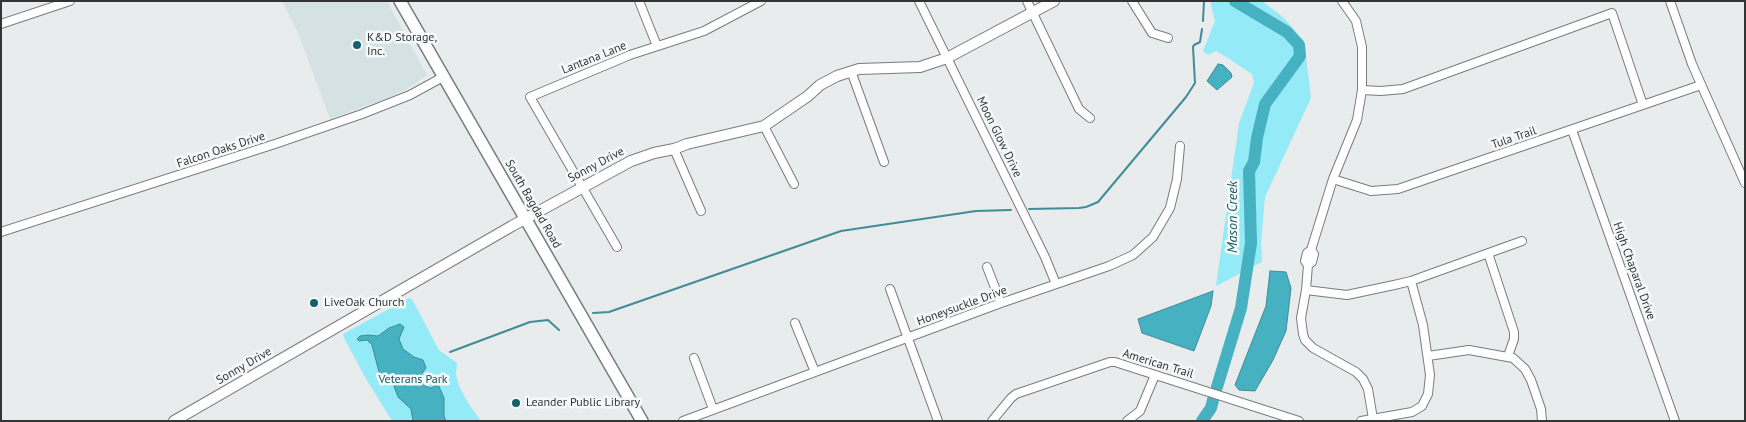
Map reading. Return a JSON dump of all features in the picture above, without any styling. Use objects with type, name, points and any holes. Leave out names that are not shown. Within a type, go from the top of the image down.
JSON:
[{"type":"main road","name":"South Bagdad Road","points":[[400,1],[642,421]]},
{"type":"street","points":[[1,24],[70,1]]},
{"type":"street","points":[[639,1],[657,46]]},
{"type":"street","name":"Lantana Lane","points":[[582,186],[530,97],[630,55],[704,31],[761,1]]},
{"type":"street","name":"Moon Glow Drive","points":[[919,1],[1045,256],[1056,284]]},
{"type":"street","points":[[1028,1],[1079,110],[1090,118]]},
{"type":"street","name":"Sonny Drive","points":[[174,421],[525,218],[631,161],[687,144],[764,126],[808,96],[820,85],[837,76],[870,68],[920,67],[947,58],[1054,1]]},
{"type":"street","points":[[1132,1],[1152,33],[1168,38]]},
{"type":"street","points":[[1342,1],[1356,21],[1362,47],[1362,90],[1357,120],[1333,179],[1311,250],[1306,256],[1305,261],[1308,265],[1306,290],[1300,324],[1305,340],[1313,348],[1356,372],[1363,380],[1368,389],[1373,419]]},
{"type":"street","points":[[1670,1],[1692,64],[1744,178]]},
{"type":"street","points":[[1362,90],[1380,91],[1403,88],[1612,13],[1643,105]]},
{"type":"street","points":[[851,72],[884,162]]},
{"type":"street","name":"Falcon Oaks Drive","points":[[1,232],[362,114],[410,94],[443,77]]},
{"type":"street","name":"Tula Trail","points":[[1333,179],[1371,190],[1398,189],[1701,85]]},
{"type":"street","points":[[764,126],[794,184]]},
{"type":"street","name":"High Chaparal Drive","points":[[1572,130],[1675,421]]},
{"type":"street","name":"Honeysuckle Drive","points":[[683,421],[1001,303],[1109,266],[1133,255],[1153,238],[1170,208],[1177,180],[1180,146]]},
{"type":"street","points":[[674,149],[701,211]]},
{"type":"street","points":[[582,186],[617,247]]},
{"type":"street","points":[[1306,290],[1347,295],[1411,281],[1522,240]]},
{"type":"street","points":[[1488,253],[1514,332],[1514,339],[1508,356]]},
{"type":"street","points":[[986,267],[1001,303]]},
{"type":"street","points":[[1361,421],[1406,414],[1422,406],[1426,400],[1430,388],[1428,356],[1421,312],[1411,281]]},
{"type":"street","points":[[890,289],[938,421]]},
{"type":"street","points":[[795,323],[815,372]]},
{"type":"street","points":[[1428,356],[1469,350],[1508,356],[1521,365],[1528,374],[1541,409],[1542,421]]},
{"type":"street","points":[[694,358],[713,409]]},
{"type":"street","name":"American Trail","points":[[992,421],[1016,394],[1104,363],[1115,362],[1276,417],[1299,421]]},
{"type":"street","points":[[1127,421],[1140,411],[1155,375]]},
{"type":"shaded area","points":[[282,1],[387,1],[427,75],[393,96],[330,119],[299,35]]},
{"type":"shaded area","points":[[1218,64],[1223,65],[1231,73],[1232,77],[1217,90],[1207,81]]},
{"type":"shaded area","points":[[1270,271],[1286,272],[1291,288],[1286,331],[1273,360],[1255,391],[1239,390],[1235,385],[1266,306]]},
{"type":"shaded area","points":[[1213,291],[1211,306],[1194,351],[1142,333],[1138,319]]},
{"type":"shaded area","points":[[400,324],[404,327],[399,339],[403,349],[414,357],[423,360],[426,368],[421,375],[423,383],[431,388],[438,384],[444,398],[444,416],[446,421],[413,421],[411,409],[398,397],[392,381],[387,380],[379,372],[372,345],[367,340],[359,341],[357,339],[360,336],[378,336],[389,328]]},
{"type":"green space","points":[[1210,1],[1262,1],[1284,18],[1304,41],[1311,98],[1265,197],[1261,243],[1262,262],[1216,286],[1239,123],[1254,83],[1252,74],[1228,58],[1216,51],[1208,55],[1203,51],[1215,21]]},
{"type":"green space","name":"Veterans Park","points":[[409,298],[412,299],[439,350],[457,363],[456,374],[459,386],[481,421],[392,421],[365,377],[343,334]]},
{"type":"waterway","points":[[1203,21],[1204,1]]},
{"type":"waterway","name":"Mason Creek","points":[[1217,387],[1241,308],[1251,243],[1249,171],[1254,162],[1257,138],[1265,104],[1300,56],[1299,45],[1287,32],[1235,1]]},
{"type":"waterway","points":[[1029,209],[1079,208],[1098,202],[1186,97],[1195,83],[1193,47],[1200,42],[1202,29]]},
{"type":"waterway","points":[[593,313],[609,312],[841,231],[976,211],[1011,210]]},
{"type":"waterway","points":[[450,352],[530,322],[548,320],[559,330]]},
{"type":"waterway","name":"Mason Creek","points":[[1202,421],[1211,408],[1213,400]]},
{"type":"place","name":"K&D Storage, Inc.","points":[[357,45]]},
{"type":"place","name":"LiveOak Church","points":[[314,303]]},
{"type":"place","name":"Leander Public Library","points":[[516,403]]}]
